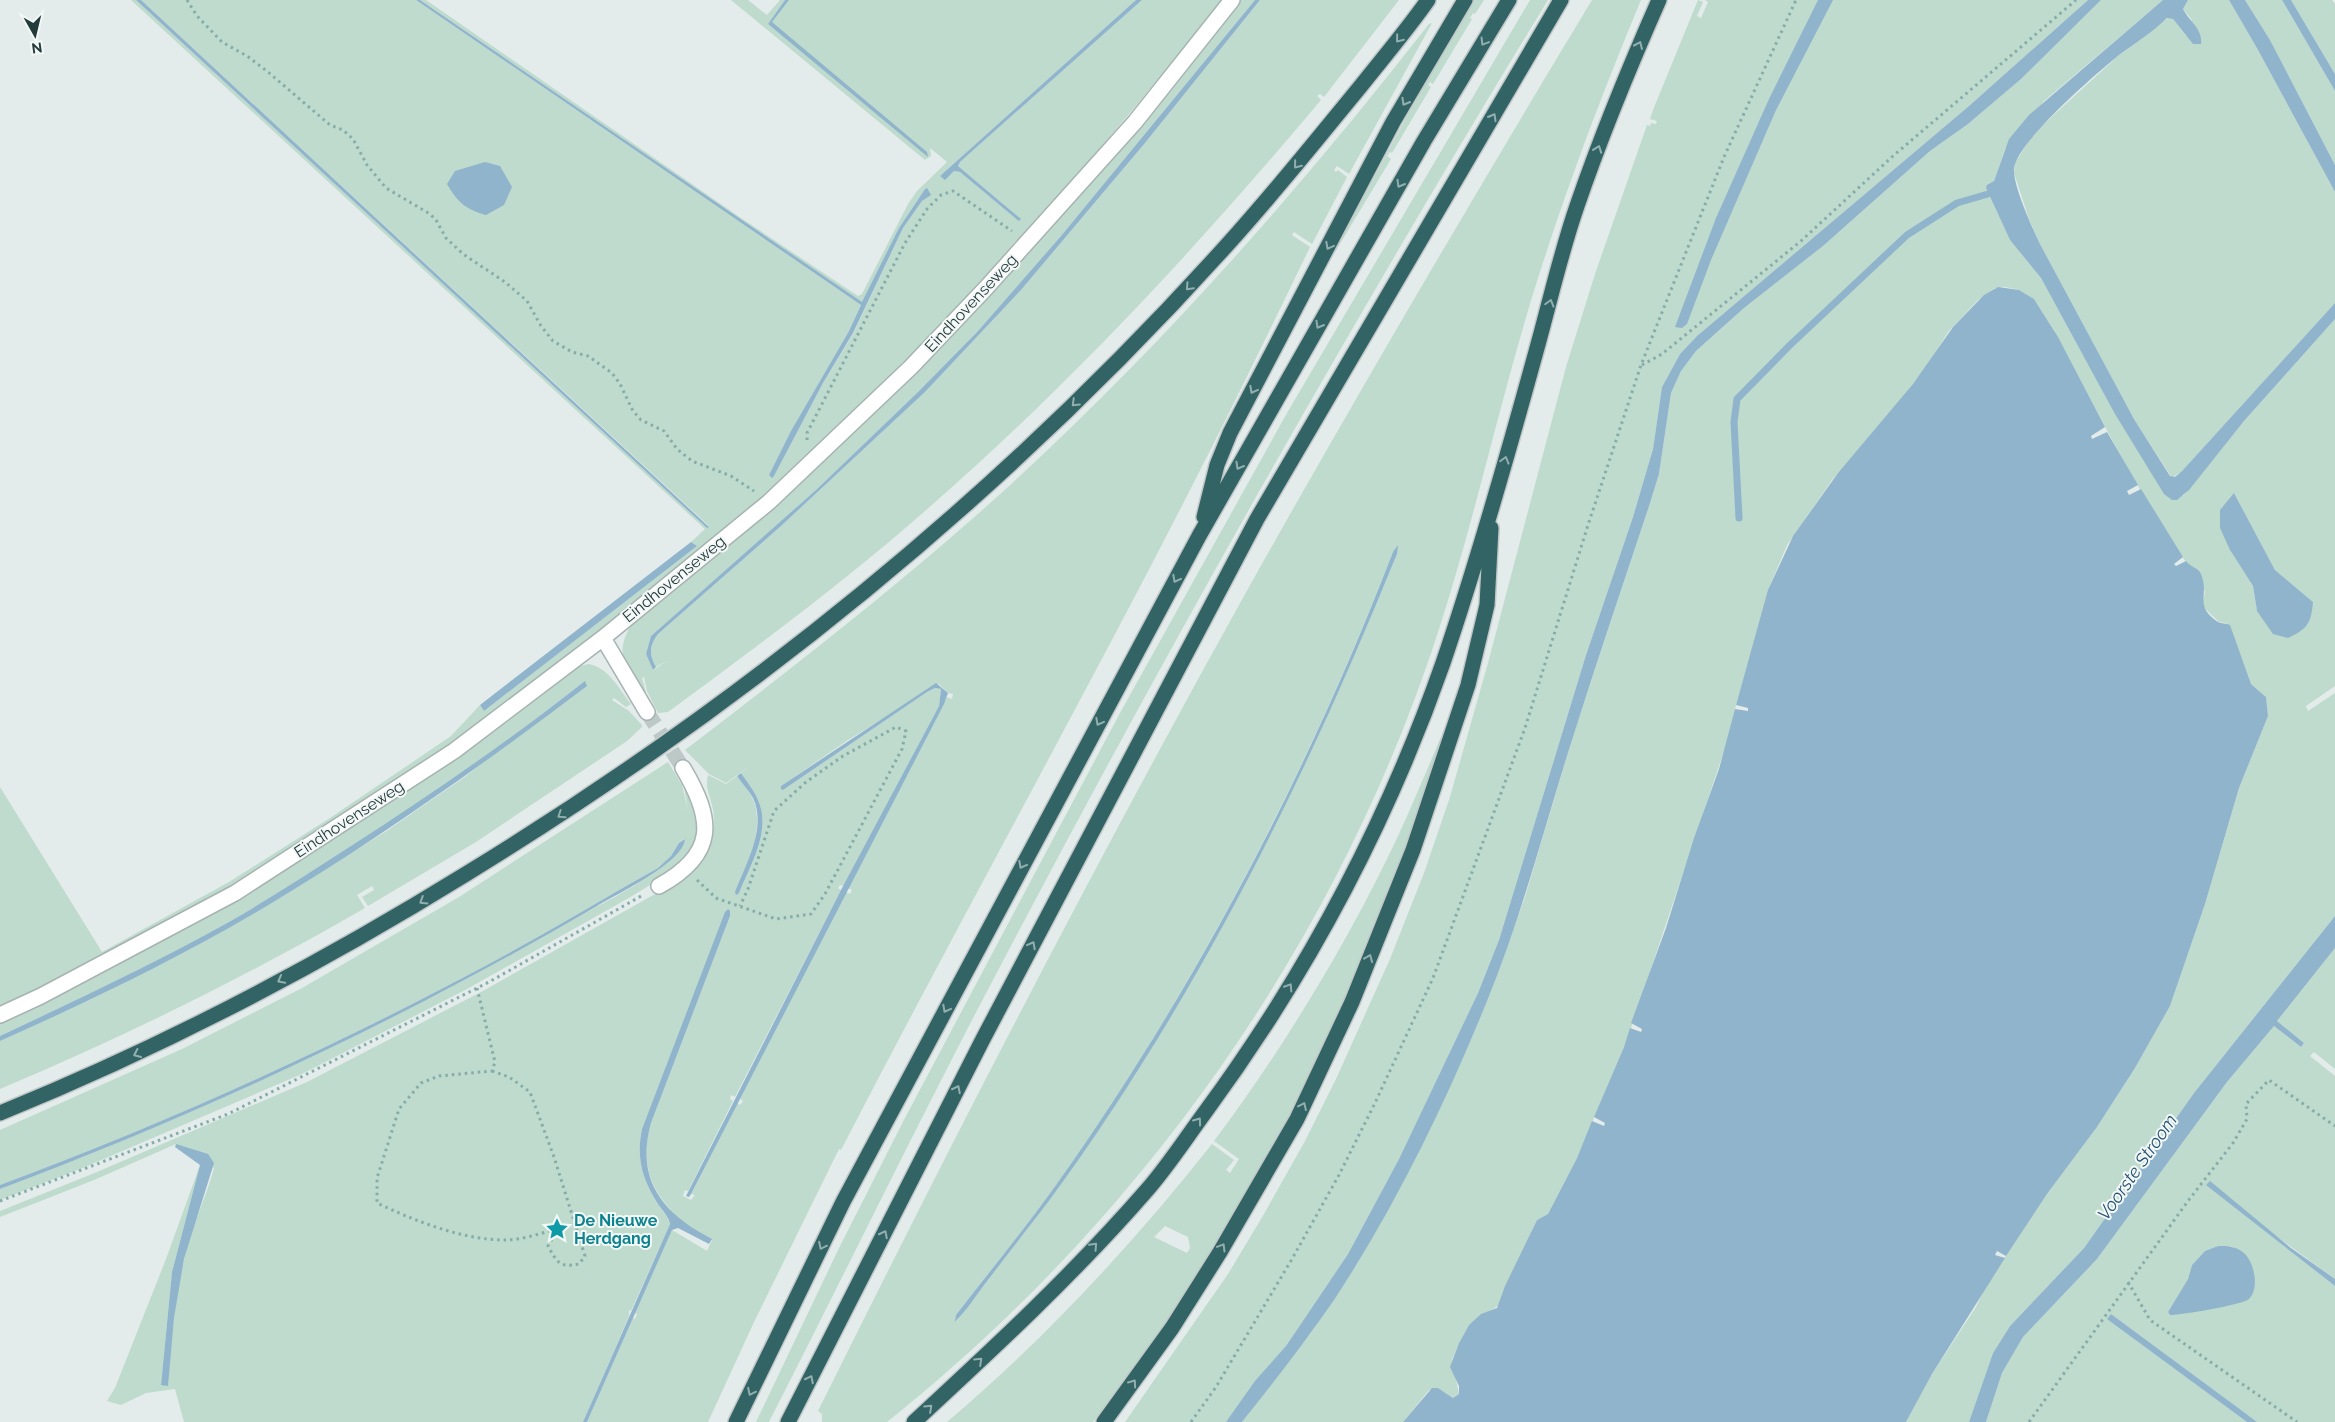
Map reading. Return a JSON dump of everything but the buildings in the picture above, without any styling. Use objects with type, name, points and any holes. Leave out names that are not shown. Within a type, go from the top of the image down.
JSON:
[{"type":"highway","points":[[0,1113],[87,1078],[197,1026],[379,928],[556,819],[669,742],[804,641],[977,495],[1077,402],[1189,288],[1284,180],[1428,0]]},
{"type":"highway","points":[[1199,536],[1217,466],[1230,433],[1394,122],[1465,0]]},
{"type":"highway","points":[[736,1422],[843,1202],[1199,536],[1424,141],[1509,0]]},
{"type":"highway","points":[[788,1422],[978,1048],[1257,519],[1560,0]]},
{"type":"highway","points":[[914,1422],[1062,1280],[1149,1188],[1237,1069],[1303,966],[1356,869],[1404,761],[1442,665],[1492,507],[1576,210],[1620,89],[1659,0]]},
{"type":"highway","points":[[1104,1422],[1172,1328],[1220,1252],[1297,1119],[1352,1002],[1413,850],[1468,685],[1487,605],[1492,507]]},
{"type":"street","name":"Eindhovenseweg","points":[[0,1016],[235,892],[454,751],[603,638],[769,502],[911,367],[1028,242],[1135,122],[1232,0]]},
{"type":"street","points":[[603,638],[646,712]]},
{"type":"street","points":[[659,886],[688,867],[700,849],[706,821],[698,793],[683,768]]},
{"type":"path","points":[[187,0],[197,16],[222,42],[246,56],[330,125],[342,130],[353,138],[367,165],[386,188],[430,214],[436,220],[446,238],[463,254],[505,282],[527,301],[541,326],[553,341],[572,352],[588,356],[612,374],[620,384],[633,411],[641,420],[664,430],[677,449],[692,461],[737,480],[769,502]]},
{"type":"path","points":[[1191,1422],[1216,1388],[1320,1209],[1375,1103],[1433,978],[1525,728],[1588,525],[1642,365],[1724,157],[1796,0]]},
{"type":"path","points":[[1642,365],[1662,354],[1801,241],[1893,156],[2076,0]]},
{"type":"path","points":[[807,465],[807,433],[905,243],[927,209],[941,195],[953,192],[1028,242]]},
{"type":"path","points":[[688,867],[698,881],[716,898],[776,919],[811,914],[825,894],[902,749],[906,731],[896,727],[843,756],[806,782],[774,811],[748,889],[740,906]]},
{"type":"path","points":[[0,1201],[228,1114],[476,988],[659,886]]},
{"type":"path","points":[[476,988],[495,1062],[492,1071]]},
{"type":"path","points":[[492,1071],[509,1077],[530,1092],[578,1230],[585,1256],[579,1264],[567,1266],[557,1262],[548,1246],[558,1229],[508,1240],[477,1236],[416,1221],[377,1203],[377,1178],[399,1109],[421,1083],[439,1076],[492,1071]]},
{"type":"path","points":[[2029,1422],[2128,1282],[2234,1143],[2247,1120],[2246,1104],[2269,1080],[2335,1126]]},
{"type":"path","points":[[2128,1282],[2150,1320],[2297,1422]]},
{"type":"green space","points":[[131,0],[136,0],[707,528],[709,526],[141,0],[416,0],[861,305],[849,331],[791,432],[769,475],[774,476],[823,383],[853,334],[903,228],[922,201],[930,195],[925,189],[899,228],[863,303],[420,0],[426,0],[741,218],[858,296],[862,294],[908,204],[917,191],[947,162],[930,148],[931,156],[925,160],[731,0],[748,0],[767,15],[780,0],[785,0],[768,24],[929,155],[771,22],[789,0],[1136,0],[940,176],[945,179],[954,171],[960,172],[1020,218],[958,166],[960,162],[1142,0],[1223,0],[996,270],[889,380],[760,501],[629,610],[436,755],[224,892],[0,1009],[0,787],[102,952],[229,882],[330,818],[451,736],[480,705],[484,711],[697,546],[691,542],[705,529]]},
{"type":"green space","points":[[1237,0],[1255,0],[1061,236],[978,331],[918,392],[816,490],[651,636],[646,654],[652,671],[668,660],[656,667],[652,658],[651,650],[658,634],[781,526],[925,392],[1021,290],[1145,143],[1260,0],[1399,0],[1324,97],[1320,94],[1317,96],[1321,100],[1226,210],[1127,317],[1025,420],[887,544],[763,642],[668,712],[658,713],[647,691],[644,677],[642,678],[646,692],[642,695],[624,661],[623,645],[631,625],[852,433]]},
{"type":"green space","points":[[1473,0],[1484,0],[1475,14],[1473,13],[1470,18],[1472,19],[1433,84],[1430,82],[1428,85],[1431,87],[1392,153],[1390,152],[1387,156],[1391,159],[1329,262],[1407,116]]},
{"type":"green space","points":[[1530,0],[1548,0],[1397,252],[1179,634],[971,1022],[769,1422],[756,1422],[839,1248],[906,1116],[1120,713],[1287,413]]},
{"type":"green space","points":[[1592,0],[1641,0],[1557,219],[1518,344],[1449,598],[1433,648],[1415,698],[1372,803],[1321,904],[1264,1002],[1200,1096],[1130,1185],[1055,1269],[973,1348],[887,1422],[822,1422],[822,1414],[818,1411],[975,1100],[1137,791],[1333,439]],"holes":[[[1393,552],[1397,554],[1346,673],[1292,791],[1233,906],[1169,1019],[1094,1136],[956,1322],[956,1315],[1044,1202],[1106,1112],[1154,1037],[1200,959],[1244,879],[1285,798],[1324,717]]]},
{"type":"green space","points":[[1698,0],[1703,2],[1697,16],[1701,18],[1708,2],[1705,0],[2088,0],[1969,106],[1697,336],[1680,354],[1662,387],[1653,449],[1633,517],[1586,655],[1499,940],[1478,993],[1399,1159],[1348,1254],[1286,1346],[1226,1422],[1125,1422],[1228,1274],[1264,1214],[1305,1141],[1336,1079],[1390,959],[1424,873],[1450,797],[1488,663],[1566,367],[1595,274],[1647,125],[1650,126],[1651,123],[1656,124],[1657,121],[1650,119],[1653,110]]},
{"type":"green space","points":[[2101,0],[2163,0],[2044,101],[2005,149],[1994,181],[1986,188],[2010,240],[2041,278],[2082,353],[2183,496],[2244,421],[2335,319],[2335,686],[2306,706],[2308,711],[2335,693],[2335,916],[2194,1093],[2084,1248],[2010,1326],[1993,1353],[1969,1422],[1906,1422],[1932,1374],[1976,1307],[1987,1284],[2047,1194],[2097,1127],[2135,1068],[2170,1006],[2205,904],[2239,788],[2268,716],[2266,697],[2251,684],[2230,627],[2226,623],[2219,622],[2202,606],[2205,592],[2198,570],[2188,565],[2152,510],[2055,333],[2034,299],[2019,290],[2005,287],[1995,288],[1978,300],[1948,332],[1927,366],[1893,410],[1832,480],[1787,545],[1771,583],[1727,742],[1627,1040],[1577,1158],[1548,1214],[1537,1220],[1503,1292],[1499,1305],[1469,1325],[1459,1343],[1452,1360],[1459,1394],[1453,1398],[1444,1392],[1429,1390],[1403,1422],[1242,1422],[1312,1331],[1372,1237],[1425,1138],[1472,1036],[1500,967],[1525,897],[1572,739],[1650,503],[1659,474],[1671,393],[1681,371],[1696,351],[1744,308],[1823,246],[1930,151],[1968,124],[2021,79]],"holes":[[[2234,493],[2275,570],[2313,602],[2257,611],[2253,586],[2230,550]]]},
{"type":"green space","points":[[2188,0],[2229,0],[2335,192],[2335,303],[2182,471],[2172,478],[2134,419],[2040,244],[2029,219],[2014,173],[2015,163],[2034,133],[2118,56],[2168,18],[2173,19],[2186,36],[2192,20],[2183,9]]},
{"type":"green space","points":[[2245,0],[2282,0],[2335,91],[2335,165],[2270,40]]},
{"type":"green space","points":[[2291,0],[2332,0],[2335,4],[2335,74]]},
{"type":"green space","points":[[1432,23],[1349,174],[1337,166],[1334,170],[1336,172],[1338,170],[1347,177],[1312,244],[1294,232],[1292,235],[1310,247],[1251,369],[1104,655],[841,1150],[839,1149],[755,1320],[708,1422],[587,1422],[633,1318],[635,1319],[637,1314],[635,1313],[672,1230],[707,1251],[712,1240],[685,1225],[661,1198],[655,1188],[648,1168],[647,1146],[651,1123],[730,916],[727,910],[642,1129],[640,1140],[640,1159],[644,1177],[652,1195],[670,1224],[631,1311],[629,1310],[629,1316],[583,1422],[184,1422],[175,1389],[146,1393],[121,1405],[107,1401],[115,1388],[166,1259],[200,1165],[172,1272],[161,1385],[168,1385],[179,1282],[190,1238],[214,1168],[176,1144],[94,1180],[0,1217],[0,1211],[97,1172],[307,1082],[481,992],[680,880],[696,865],[708,847],[714,828],[712,805],[707,786],[708,775],[726,784],[737,776],[749,792],[757,813],[756,837],[739,893],[754,860],[761,835],[762,812],[758,800],[741,773],[750,766],[726,783],[709,774],[685,750],[883,594],[998,496],[1057,441],[1170,328],[1224,269],[1329,148],[1429,24]],"holes":[[[939,684],[948,693],[953,694],[952,699],[947,697],[848,888],[852,890],[850,894],[846,892],[749,1080],[740,1099],[743,1101],[740,1105],[737,1103],[691,1194],[695,1195],[691,1200],[683,1196],[685,1190],[688,1191],[733,1101],[730,1099],[731,1095],[735,1097],[841,890],[838,888],[840,885],[844,886],[939,706],[941,689],[935,688],[927,692],[783,790],[781,786],[848,740]]]},
{"type":"green space","points":[[589,664],[608,674],[631,704],[626,707],[614,698],[612,700],[629,711],[642,725],[627,741],[476,842],[368,906],[362,897],[374,890],[372,886],[357,895],[365,908],[276,958],[94,1048],[0,1089],[0,1041],[133,978],[269,904],[385,832],[466,776],[585,681],[500,746],[368,838],[231,921],[117,981],[0,1036],[0,1022],[88,981],[223,906],[575,667]]},
{"type":"green space","points":[[1441,737],[1430,782],[1384,908],[1352,986],[1316,1063],[1278,1139],[1236,1212],[1191,1284],[1143,1354],[1093,1422],[947,1422],[1018,1358],[1086,1290],[1151,1218],[1212,1144],[1234,1160],[1226,1170],[1230,1173],[1239,1159],[1214,1141],[1283,1042],[1325,975],[1364,905],[1390,853]],"holes":[[[1165,1226],[1188,1237],[1190,1248],[1187,1253],[1154,1237]]]},
{"type":"green space","points":[[668,762],[682,785],[688,811],[684,787],[688,785],[702,820],[691,854],[667,875],[467,989],[302,1074],[85,1167],[0,1200],[0,1189],[73,1161],[218,1100],[360,1032],[499,960],[649,876],[677,853],[685,842],[684,839],[679,843],[671,856],[658,868],[509,953],[428,996],[308,1055],[186,1110],[0,1185],[0,1130],[182,1049],[302,988],[459,897]]},
{"type":"green space","points":[[2335,948],[2335,1069],[2314,1052],[2310,1056],[2335,1076],[2335,1279],[2207,1185],[2335,1286],[2335,1422],[2257,1422],[2111,1314],[2108,1319],[2247,1422],[1986,1422],[2002,1373],[2023,1337],[2097,1259],[2227,1082],[2274,1026],[2301,1047],[2304,1043],[2277,1021]],"holes":[[[2218,1246],[2234,1247],[2194,1310],[2170,1315],[2168,1312],[2188,1279],[2192,1265],[2205,1251]]]},
{"type":"water","points":[[136,0],[141,0],[709,527],[707,528]]},
{"type":"water","points":[[416,0],[420,0],[862,302],[899,228],[927,188],[931,195],[922,201],[903,228],[853,333],[823,383],[772,478],[769,475],[791,431],[849,331],[861,305]]},
{"type":"water","points":[[785,0],[789,0],[772,22],[927,152],[928,157],[768,24]]},
{"type":"water","points":[[1136,0],[1142,0],[960,162],[958,166],[1021,219],[1019,221],[960,172],[954,171],[945,180],[940,176]]},
{"type":"water","points":[[1255,0],[1260,0],[1145,143],[1021,290],[925,392],[781,526],[658,634],[651,650],[656,667],[653,670],[646,654],[651,636],[816,490],[918,392],[978,331],[1061,236]]},
{"type":"water","points":[[1818,0],[1833,0],[1776,110],[1711,260],[1687,324],[1682,328],[1675,327],[1716,218],[1769,99]]},
{"type":"water","points":[[2088,0],[2101,0],[2021,79],[1968,124],[1930,151],[1823,246],[1744,308],[1696,351],[1681,371],[1671,393],[1659,474],[1650,503],[1581,710],[1511,937],[1471,1040],[1418,1155],[1378,1229],[1334,1300],[1242,1422],[1226,1422],[1255,1381],[1286,1346],[1348,1254],[1399,1159],[1478,993],[1499,940],[1586,655],[1633,517],[1653,449],[1662,387],[1680,354],[1697,336],[1969,106]]},
{"type":"water","points":[[2163,0],[2188,0],[2183,9],[2198,29],[2201,44],[2193,44],[2173,19],[2167,18],[2108,64],[2059,109],[2028,142],[2018,157],[2014,169],[2020,196],[2040,244],[2134,419],[2170,476],[2175,477],[2182,471],[2335,303],[2335,319],[2244,421],[2189,490],[2177,500],[2172,500],[2164,494],[2115,414],[2041,278],[2010,240],[1986,188],[1987,185],[1994,181],[2009,139],[2029,115]]},
{"type":"water","points":[[2229,0],[2245,0],[2270,40],[2335,165],[2335,192],[2258,50]]},
{"type":"water","points":[[2282,0],[2291,0],[2335,74],[2335,91]]},
{"type":"water","points":[[485,162],[500,166],[512,187],[504,205],[486,215],[473,211],[463,204],[447,184],[455,171]]},
{"type":"water","points":[[1998,287],[2019,290],[2034,299],[2058,337],[2105,427],[2091,436],[2092,439],[2107,432],[2138,485],[2127,491],[2129,495],[2141,489],[2183,557],[2174,564],[2176,566],[2186,561],[2200,572],[2206,610],[2218,622],[2230,625],[2251,684],[2266,697],[2268,716],[2239,788],[2205,904],[2170,1006],[2135,1068],[2097,1127],[2047,1194],[2006,1256],[1997,1251],[1995,1255],[2005,1258],[1932,1374],[1906,1422],[1403,1422],[1432,1388],[1438,1388],[1453,1398],[1459,1394],[1459,1386],[1450,1367],[1459,1343],[1469,1325],[1481,1314],[1497,1308],[1505,1286],[1537,1220],[1548,1214],[1577,1158],[1592,1121],[1604,1126],[1605,1123],[1594,1117],[1624,1047],[1630,1028],[1641,1032],[1642,1029],[1631,1023],[1666,928],[1694,838],[1719,769],[1735,709],[1748,711],[1748,708],[1736,705],[1768,590],[1793,536],[1838,473],[1913,384],[1953,327],[1984,295]]},
{"type":"water","points":[[2234,493],[2275,570],[2313,602],[2311,616],[2307,625],[2300,632],[2288,638],[2273,634],[2257,611],[2253,586],[2230,550],[2220,528],[2220,510]]},
{"type":"water","points":[[691,542],[697,546],[484,711],[480,705]]},
{"type":"water","points":[[1398,545],[1397,554],[1362,639],[1285,807],[1243,889],[1198,970],[1151,1049],[1101,1127],[1048,1202],[955,1322],[956,1315],[1044,1202],[1107,1111],[1155,1036],[1201,958],[1285,799],[1323,718],[1393,552]]},
{"type":"water","points":[[585,681],[587,686],[510,743],[432,799],[311,879],[171,959],[69,1010],[0,1041],[0,1036],[173,952],[276,894],[441,786]]},
{"type":"water","points":[[936,683],[948,693],[944,704],[691,1194],[689,1197],[686,1196],[841,890],[939,706],[941,689],[935,688],[927,692],[783,790],[781,786]]},
{"type":"water","points":[[741,773],[758,800],[762,812],[762,823],[761,835],[754,860],[739,893],[736,895],[735,892],[753,846],[758,821],[753,798],[737,776]]},
{"type":"water","points":[[685,839],[682,848],[674,857],[648,877],[525,947],[379,1024],[229,1095],[153,1128],[0,1189],[0,1185],[124,1136],[247,1083],[428,996],[509,953],[658,868],[671,856],[679,843]]},
{"type":"water","points":[[728,909],[730,916],[651,1123],[647,1143],[647,1162],[650,1178],[657,1193],[680,1218],[712,1239],[709,1244],[678,1228],[672,1230],[587,1422],[583,1422],[670,1224],[667,1216],[652,1195],[644,1177],[640,1159],[642,1129],[725,912]]},
{"type":"water","points":[[2335,916],[2335,948],[2277,1021],[2304,1043],[2301,1047],[2274,1026],[2227,1082],[2097,1259],[2023,1337],[2002,1373],[1986,1422],[1969,1422],[1993,1353],[2010,1326],[2084,1248],[2194,1093]]},
{"type":"water","points":[[176,1144],[208,1154],[214,1163],[184,1259],[174,1318],[168,1386],[161,1385],[172,1272],[200,1165],[175,1147]]},
{"type":"water","points":[[2210,1181],[2291,1248],[2335,1279],[2335,1286],[2206,1185]]},
{"type":"water","points":[[2218,1246],[2235,1248],[2244,1253],[2251,1262],[2255,1282],[2249,1299],[2198,1312],[2170,1315],[2168,1312],[2188,1279],[2192,1265],[2205,1251]]},
{"type":"water","points":[[2111,1314],[2257,1422],[2247,1422],[2107,1319]]},
{"type":"waterway","points":[[1739,518],[1734,422],[1737,399],[1789,346],[1907,235],[1957,203],[1988,194]]},
{"type":"tunnel","points":[[647,712],[683,768]]},
{"type":"place","name":"De Nieuwe Herdgang","points":[[557,1229]]},
{"type":"water label","name":"Voorste Stroom","points":[[2137,1167]]}]
